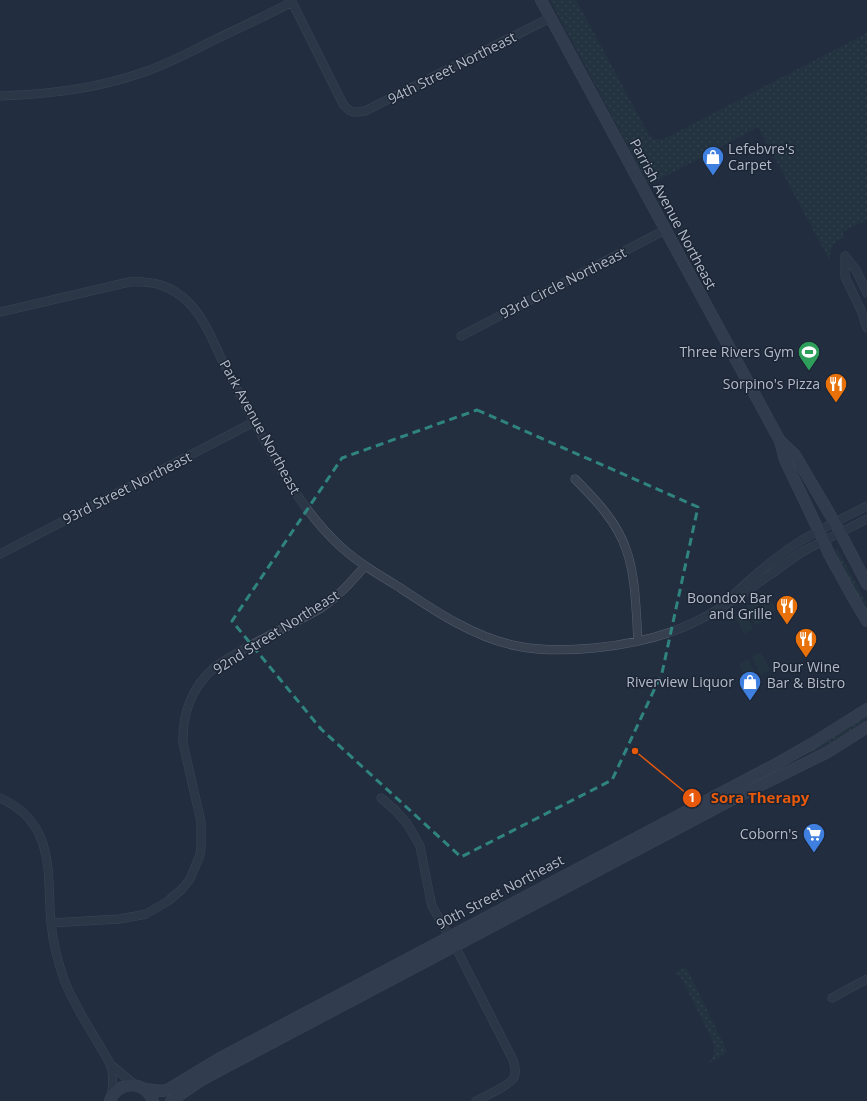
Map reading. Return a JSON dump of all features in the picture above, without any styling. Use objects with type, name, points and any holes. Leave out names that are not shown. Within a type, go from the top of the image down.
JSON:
[{"type":"main road","name":"Parrish Avenue Northeast","points":[[541,0],[780,441],[785,460],[829,554],[867,621]]},
{"type":"main road","name":"Parrish Avenue Northeast","points":[[780,441],[795,454],[835,523],[867,584]]},
{"type":"main road","name":"90th Street Northeast","points":[[171,1101],[200,1081],[452,941],[784,760],[867,709]]},
{"type":"main road","name":"90th Street Northeast","points":[[140,1087],[161,1091],[169,1089],[222,1057],[793,768],[828,752],[867,727]]},
{"type":"main road","points":[[110,1099],[119,1089],[125,1086],[140,1087],[149,1093],[153,1101]]},
{"type":"street","name":"94th Street Northeast","points":[[292,1],[343,104],[352,112],[365,111],[550,18]]},
{"type":"street","points":[[0,96],[78,90],[136,75],[162,65],[292,1]]},
{"type":"street","name":"93rd Circle Northeast","points":[[461,336],[665,230]]},
{"type":"street","points":[[867,293],[856,270],[845,256],[845,277],[861,310],[867,328]]},
{"type":"street","name":"Park Avenue Northeast","points":[[0,312],[129,282],[152,282],[168,288],[180,295],[190,304],[199,316],[254,422],[279,466],[323,528],[340,546],[366,566],[430,608],[478,634],[497,641],[527,648],[563,650],[638,641],[671,632],[718,609],[746,583],[798,542],[840,533],[867,519]]},
{"type":"street","name":"93rd Street Northeast","points":[[0,554],[254,422]]},
{"type":"street","points":[[575,479],[612,522],[620,534],[626,548],[631,563],[638,641]]},
{"type":"street","name":"Park Avenue Northeast","points":[[821,536],[835,523],[867,506]]},
{"type":"street","name":"92nd Street Northeast","points":[[51,922],[119,919],[146,914],[168,901],[190,880],[200,855],[201,822],[182,742],[182,730],[188,704],[195,690],[214,668],[230,657],[321,608],[343,591],[366,566]]},
{"type":"street","points":[[0,798],[15,806],[29,818],[39,834],[46,851],[49,869],[51,922],[53,940],[58,960],[66,984],[110,1064],[113,1077],[113,1088],[110,1099]]},
{"type":"street","points":[[381,798],[395,810],[408,825],[420,846],[432,906],[452,941],[513,1060],[515,1067],[513,1079],[507,1084],[476,1101]]},
{"type":"street","points":[[832,998],[867,979]]},
{"type":"street","points":[[110,1064],[140,1087]]},
{"type":"highlighted area","points":[[477,410],[698,507],[662,673],[612,780],[461,857],[321,729],[232,621],[342,458]]},
{"type":"green space","points":[[550,0],[576,0],[649,135],[656,140],[664,139],[867,33],[867,220],[842,232],[845,238],[837,240],[832,246],[830,261],[758,127],[649,185]]},
{"type":"green space","points":[[837,549],[867,604],[867,611],[833,551]]},
{"type":"green space","points":[[766,592],[776,610],[766,615],[757,597]]},
{"type":"green space","points":[[756,602],[765,620],[756,625],[746,607]]},
{"type":"green space","points":[[744,611],[753,629],[744,634],[735,616]]},
{"type":"green space","points":[[761,652],[770,670],[761,675],[752,657]]},
{"type":"green space","points":[[748,659],[757,677],[748,682],[739,664]]},
{"type":"green space","points":[[867,713],[867,719],[833,742],[803,756],[802,754]]},
{"type":"green space","points":[[686,967],[727,1051],[723,1056],[708,1063],[714,1055],[714,1044],[684,983],[679,975],[675,973]]},
{"type":"place","name":"Lefebvre's Carpet","points":[[713,176]]},
{"type":"place","name":"Three Rivers Gym","points":[[809,372]]},
{"type":"place","name":"Sorpino's Pizza","points":[[836,404]]},
{"type":"place","name":"Boondox Bar and Grille","points":[[787,626]]},
{"type":"place","name":"Pour Wine Bar & Bistro","points":[[806,658]]},
{"type":"place","name":"Riverview Liquor","points":[[750,702]]},
{"type":"place","name":"Sora Therapy","points":[[635,751]]},
{"type":"place","name":"Coborn's","points":[[814,854]]}]
